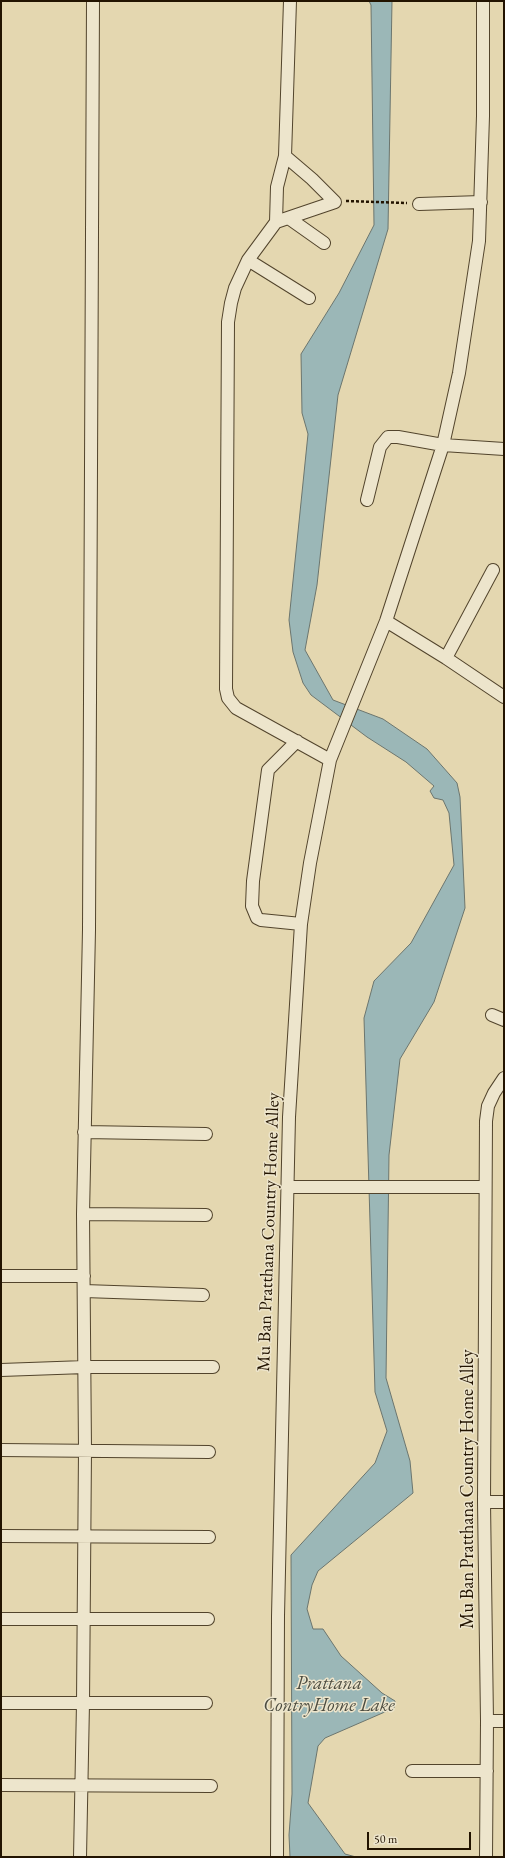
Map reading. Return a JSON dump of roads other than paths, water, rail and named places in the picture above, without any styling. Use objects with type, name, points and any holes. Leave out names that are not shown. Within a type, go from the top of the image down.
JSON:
[{"type":"street","points":[[80,1857],[84,1703],[85,1367],[83,1214],[89,930],[93,1]]},
{"type":"street","points":[[290,1],[285,156],[277,187],[276,222],[248,260],[235,288],[228,322],[226,689],[228,698],[236,708],[330,760]]},
{"type":"street","name":"Mu Ban Pratthana Country Home Alley","points":[[277,1857],[278,1608],[289,1187],[289,1117],[301,924],[310,863],[330,760],[357,697],[386,621],[443,444],[459,373],[473,291],[479,241],[483,116],[483,1]]},
{"type":"street","points":[[276,222],[335,202],[312,179],[285,156]]},
{"type":"street","points":[[418,204],[481,202]]},
{"type":"street","points":[[290,218],[324,243]]},
{"type":"street","points":[[248,260],[309,298]]},
{"type":"street","points":[[367,500],[380,447],[388,437],[398,437],[443,444],[504,449]]},
{"type":"street","points":[[446,658],[493,570]]},
{"type":"street","points":[[386,621],[446,658],[504,697]]},
{"type":"street","points":[[297,741],[268,770],[253,881],[252,906],[257,918],[261,920],[301,924]]},
{"type":"street","points":[[492,1015],[504,1020]]},
{"type":"street","name":"Mu Ban Pratthana Country Home Alley","points":[[486,1857],[487,1720],[484,1502],[486,1121],[488,1106],[494,1093],[504,1078]]},
{"type":"street","points":[[84,1132],[206,1134]]},
{"type":"street","points":[[289,1187],[485,1186]]},
{"type":"street","points":[[83,1214],[206,1215]]},
{"type":"street","points":[[1,1276],[84,1276]]},
{"type":"street","points":[[84,1291],[203,1295]]},
{"type":"street","points":[[1,1370],[85,1367],[213,1367]]},
{"type":"street","points":[[1,1450],[209,1452]]},
{"type":"street","points":[[484,1502],[504,1502]]},
{"type":"street","points":[[1,1536],[209,1536]]},
{"type":"street","points":[[1,1619],[208,1619]]},
{"type":"street","points":[[1,1703],[206,1703]]},
{"type":"street","points":[[487,1720],[504,1721]]},
{"type":"street","points":[[412,1771],[487,1771]]},
{"type":"street","points":[[1,1786],[211,1786]]},
{"type":"water","name":"Prattana ContryHome Lake","points":[[369,1],[392,1],[388,229],[338,395],[317,585],[305,650],[333,700],[383,719],[427,749],[457,783],[460,797],[465,908],[434,1002],[400,1059],[389,1155],[386,1378],[410,1461],[413,1493],[318,1571],[312,1585],[307,1609],[313,1629],[323,1629],[341,1656],[382,1693],[395,1701],[394,1708],[325,1738],[318,1746],[308,1803],[345,1854],[356,1857],[290,1857],[289,1835],[292,1794],[291,1555],[375,1463],[387,1431],[375,1392],[364,1018],[374,981],[411,943],[454,865],[449,813],[443,800],[434,798],[430,791],[434,786],[406,762],[367,737],[311,695],[303,683],[293,652],[289,620],[308,434],[302,413],[301,354],[339,293],[374,225],[371,5]]}]
